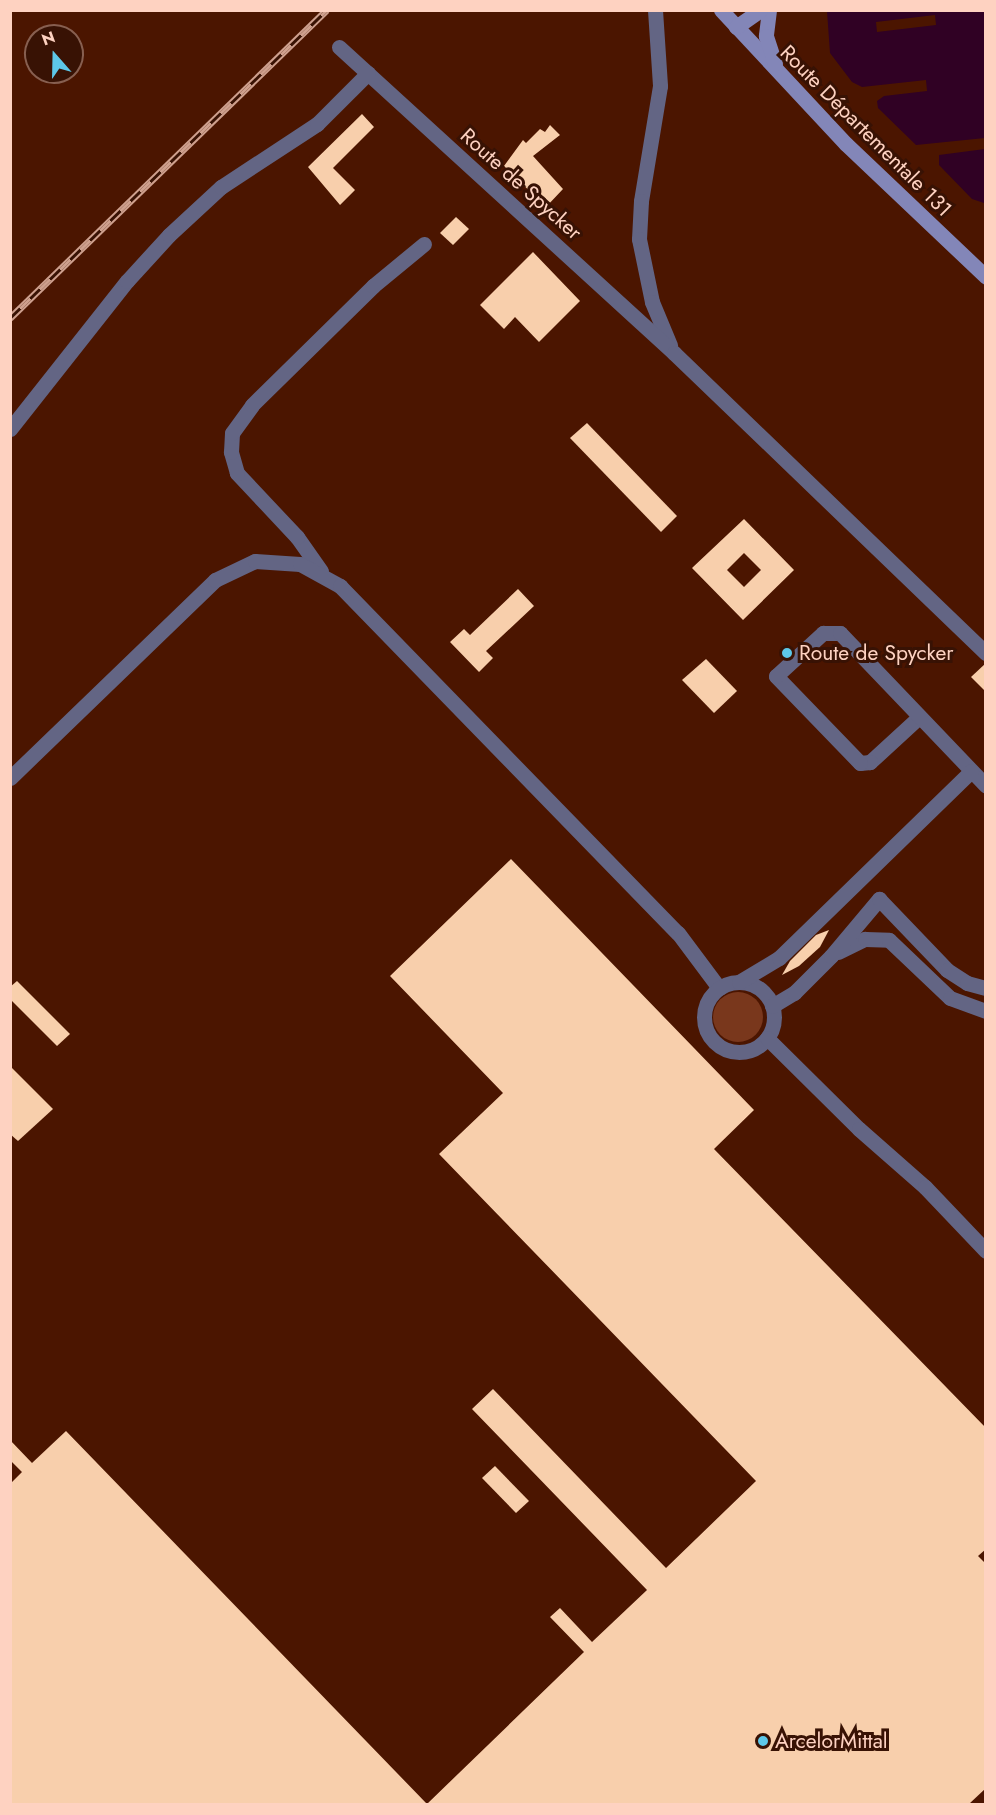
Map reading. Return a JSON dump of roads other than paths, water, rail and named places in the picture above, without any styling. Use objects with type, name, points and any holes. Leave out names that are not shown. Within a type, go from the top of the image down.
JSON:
[{"type":"main road","points":[[731,17],[760,10]]},
{"type":"main road","points":[[769,10],[766,36],[778,73]]},
{"type":"main road","name":"Route Départementale 131","points":[[731,17],[778,73],[986,277]]},
{"type":"street","name":"Route de Spycker","points":[[655,10],[660,86],[640,210],[639,239],[652,302],[674,353]]},
{"type":"street","name":"Route de Spycker","points":[[339,46],[674,353],[986,653]]},
{"type":"street","points":[[10,429],[127,281],[169,235],[221,187],[312,129],[368,73]]},
{"type":"street","points":[[322,573],[297,537],[237,473],[231,452],[232,433],[252,405],[374,286],[424,244]]},
{"type":"street","points":[[10,778],[222,576],[248,563],[270,560],[300,564],[322,573],[340,586],[678,933],[719,988]]},
{"type":"street","points":[[919,717],[870,762],[860,763],[776,676],[818,637],[836,631],[897,689],[919,717],[986,786]]},
{"type":"street","points":[[778,958],[772,970],[770,1001],[774,1020],[767,1038],[755,1048],[741,1052],[726,1049],[714,1041],[706,1028],[704,1013],[709,999],[719,988],[739,982],[778,958],[971,771]]},
{"type":"street","points":[[770,1001],[794,993],[831,956],[879,899],[947,970],[967,983],[986,988]]},
{"type":"street","points":[[831,956],[858,941],[888,940],[950,998],[986,1011]]},
{"type":"street","points":[[739,982],[754,985],[770,1001]]},
{"type":"street","points":[[767,1038],[986,1251]]},
{"type":"railway","points":[[10,318],[327,10]]},
{"type":"place","name":"Route de Spycker","points":[[787,653]]},
{"type":"place","name":"ArcelorMittal","points":[[763,1741]]}]
